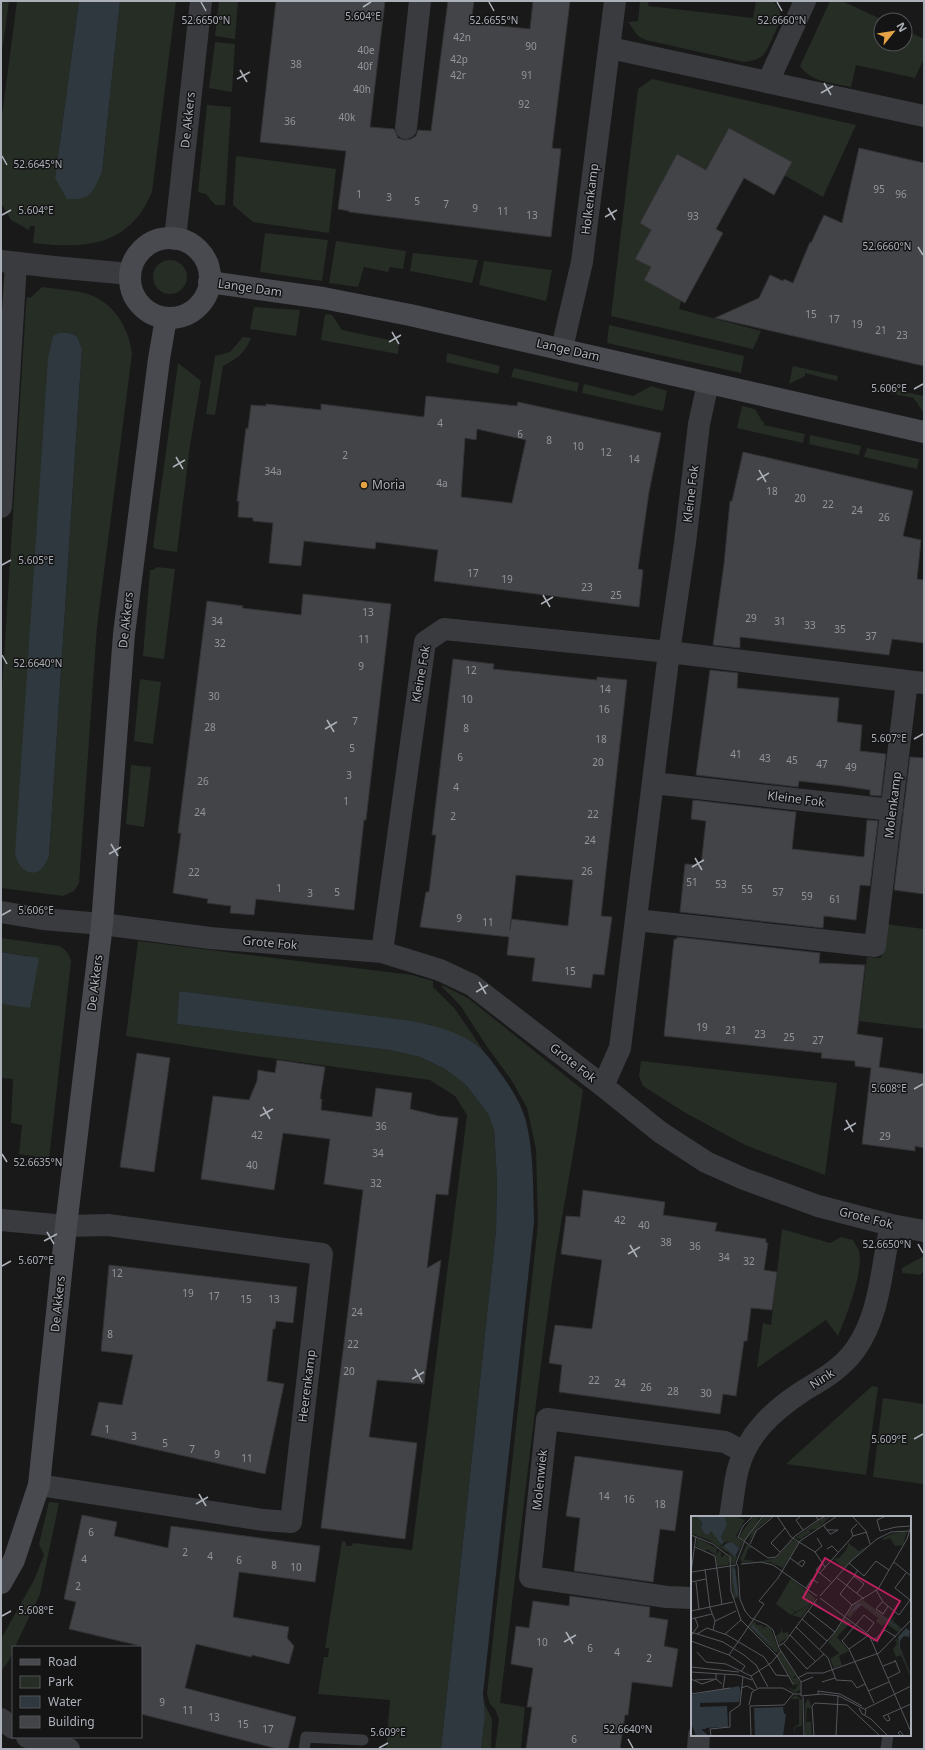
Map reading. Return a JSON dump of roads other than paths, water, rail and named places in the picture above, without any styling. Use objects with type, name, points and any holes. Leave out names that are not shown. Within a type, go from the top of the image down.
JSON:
[{"type":"street","name":"De Akkers","points":[[174,239],[201,1]]},
{"type":"street","points":[[406,128],[420,1]]},
{"type":"street","name":"Holkenkamp","points":[[562,348],[582,262],[615,1]]},
{"type":"street","points":[[768,82],[805,1]]},
{"type":"street","points":[[610,48],[924,116]]},
{"type":"street","points":[[164,239],[174,239],[185,241],[201,253],[209,272],[210,282],[202,301],[195,309],[181,316],[166,318],[151,313],[139,303],[134,295],[130,274],[135,260],[145,247],[164,239]]},
{"type":"street","points":[[1,507],[9,262],[130,274]]},
{"type":"street","name":"Lange Dam","points":[[210,282],[323,298],[410,315],[562,348],[924,432]]},
{"type":"street","name":"De Akkers","points":[[1,1583],[8,1558],[39,1485],[66,1226],[102,924],[124,634],[159,359],[166,318]]},
{"type":"street","name":"Kleine Fok","points":[[603,1086],[620,1048],[699,424],[708,383]]},
{"type":"street","name":"Kleine Fok","points":[[382,952],[425,642],[444,629],[669,652],[916,682]]},
{"type":"street","name":"Molenkamp","points":[[636,920],[875,946],[892,810],[916,682]]},
{"type":"street","name":"Kleine Fok","points":[[653,783],[892,810]]},
{"type":"street","points":[[1,912],[44,919],[102,924]]},
{"type":"street","name":"Grote Fok","points":[[102,924],[210,938],[382,952],[440,970],[472,985],[660,1132],[706,1162],[744,1179],[818,1206],[891,1225],[924,1231]]},
{"type":"street","points":[[1,1220],[66,1226]]},
{"type":"street","name":"Heerenkamp","points":[[39,1485],[255,1519],[291,1522],[322,1254],[108,1225],[66,1226]]},
{"type":"street","name":"Nink","points":[[730,1516],[738,1469],[744,1452],[758,1430],[774,1413],[838,1369],[856,1349],[864,1335],[873,1312],[891,1225]]},
{"type":"street","name":"Molenwiek","points":[[691,1598],[667,1597],[530,1577],[547,1419],[725,1442],[744,1452]]},
{"type":"street","points":[[1,1719],[12,1727]]},
{"type":"street","points":[[698,1749],[699,1736]]},
{"type":"street","points":[[30,1738],[69,1749]]},
{"type":"lane","points":[[304,1749],[306,1736],[363,1740]]},
{"type":"lane","points":[[886,1749],[888,1736]]},
{"type":"water","points":[[79,1],[120,1],[102,172],[90,194],[82,198],[67,199],[55,178]]},
{"type":"water","points":[[59,333],[68,333],[77,336],[82,349],[49,856],[41,869],[31,873],[22,867],[15,854],[48,358],[53,336]]},
{"type":"water","points":[[1,952],[39,958],[30,1008],[1,1004]]},
{"type":"water","points":[[179,991],[411,1021],[448,1030],[466,1038],[484,1052],[507,1083],[522,1110],[529,1133],[533,1172],[534,1222],[483,1694],[485,1715],[481,1749],[441,1749],[496,1230],[497,1180],[494,1130],[488,1114],[466,1085],[445,1069],[420,1057],[390,1050],[177,1024]]},
{"type":"place","name":"Moria","points":[[364,485]]}]
